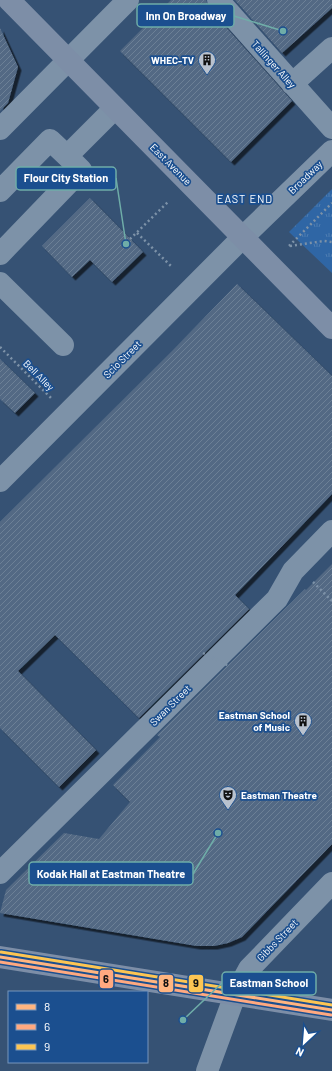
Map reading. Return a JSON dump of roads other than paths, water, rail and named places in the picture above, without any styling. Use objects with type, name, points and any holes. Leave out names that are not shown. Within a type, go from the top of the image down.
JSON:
[{"type":"main road","name":"East Avenue","points":[[9,0],[332,328]]},
{"type":"main road","points":[[0,957],[332,1010]]},
{"type":"street","points":[[0,129],[128,0]]},
{"type":"street","name":"Tallinger Alley","points":[[218,0],[332,128]]},
{"type":"street","points":[[292,84],[332,48]]},
{"type":"street","points":[[67,156],[115,108]]},
{"type":"street","points":[[0,191],[50,140],[81,170],[0,254]]},
{"type":"street","name":"Broadway","points":[[243,237],[332,151]]},
{"type":"street","name":"Scio Street","points":[[0,482],[243,237]]},
{"type":"street","points":[[0,283],[62,345]]},
{"type":"street","name":"Swan Street","points":[[0,873],[278,599],[297,566],[332,531]]},
{"type":"street","name":"Gibbs Street","points":[[207,1071],[235,995],[244,977],[254,963],[332,883]]},
{"type":"place","name":"Inn On Broadway","points":[[283,31]]},
{"type":"place","name":"WHEC-TV","points":[[207,75]]},
{"type":"place","name":"Flour City Station","points":[[126,244]]},
{"type":"place","name":"Eastman School of Music","points":[[303,736]]},
{"type":"place","name":"Eastman Theatre","points":[[228,810]]},
{"type":"place","name":"Kodak Hall at Eastman Theatre","points":[[218,833]]},
{"type":"place","name":"Eastman School","points":[[183,1020]]},
{"type":"district","name":"EAST END","points":[[245,199]]}]
